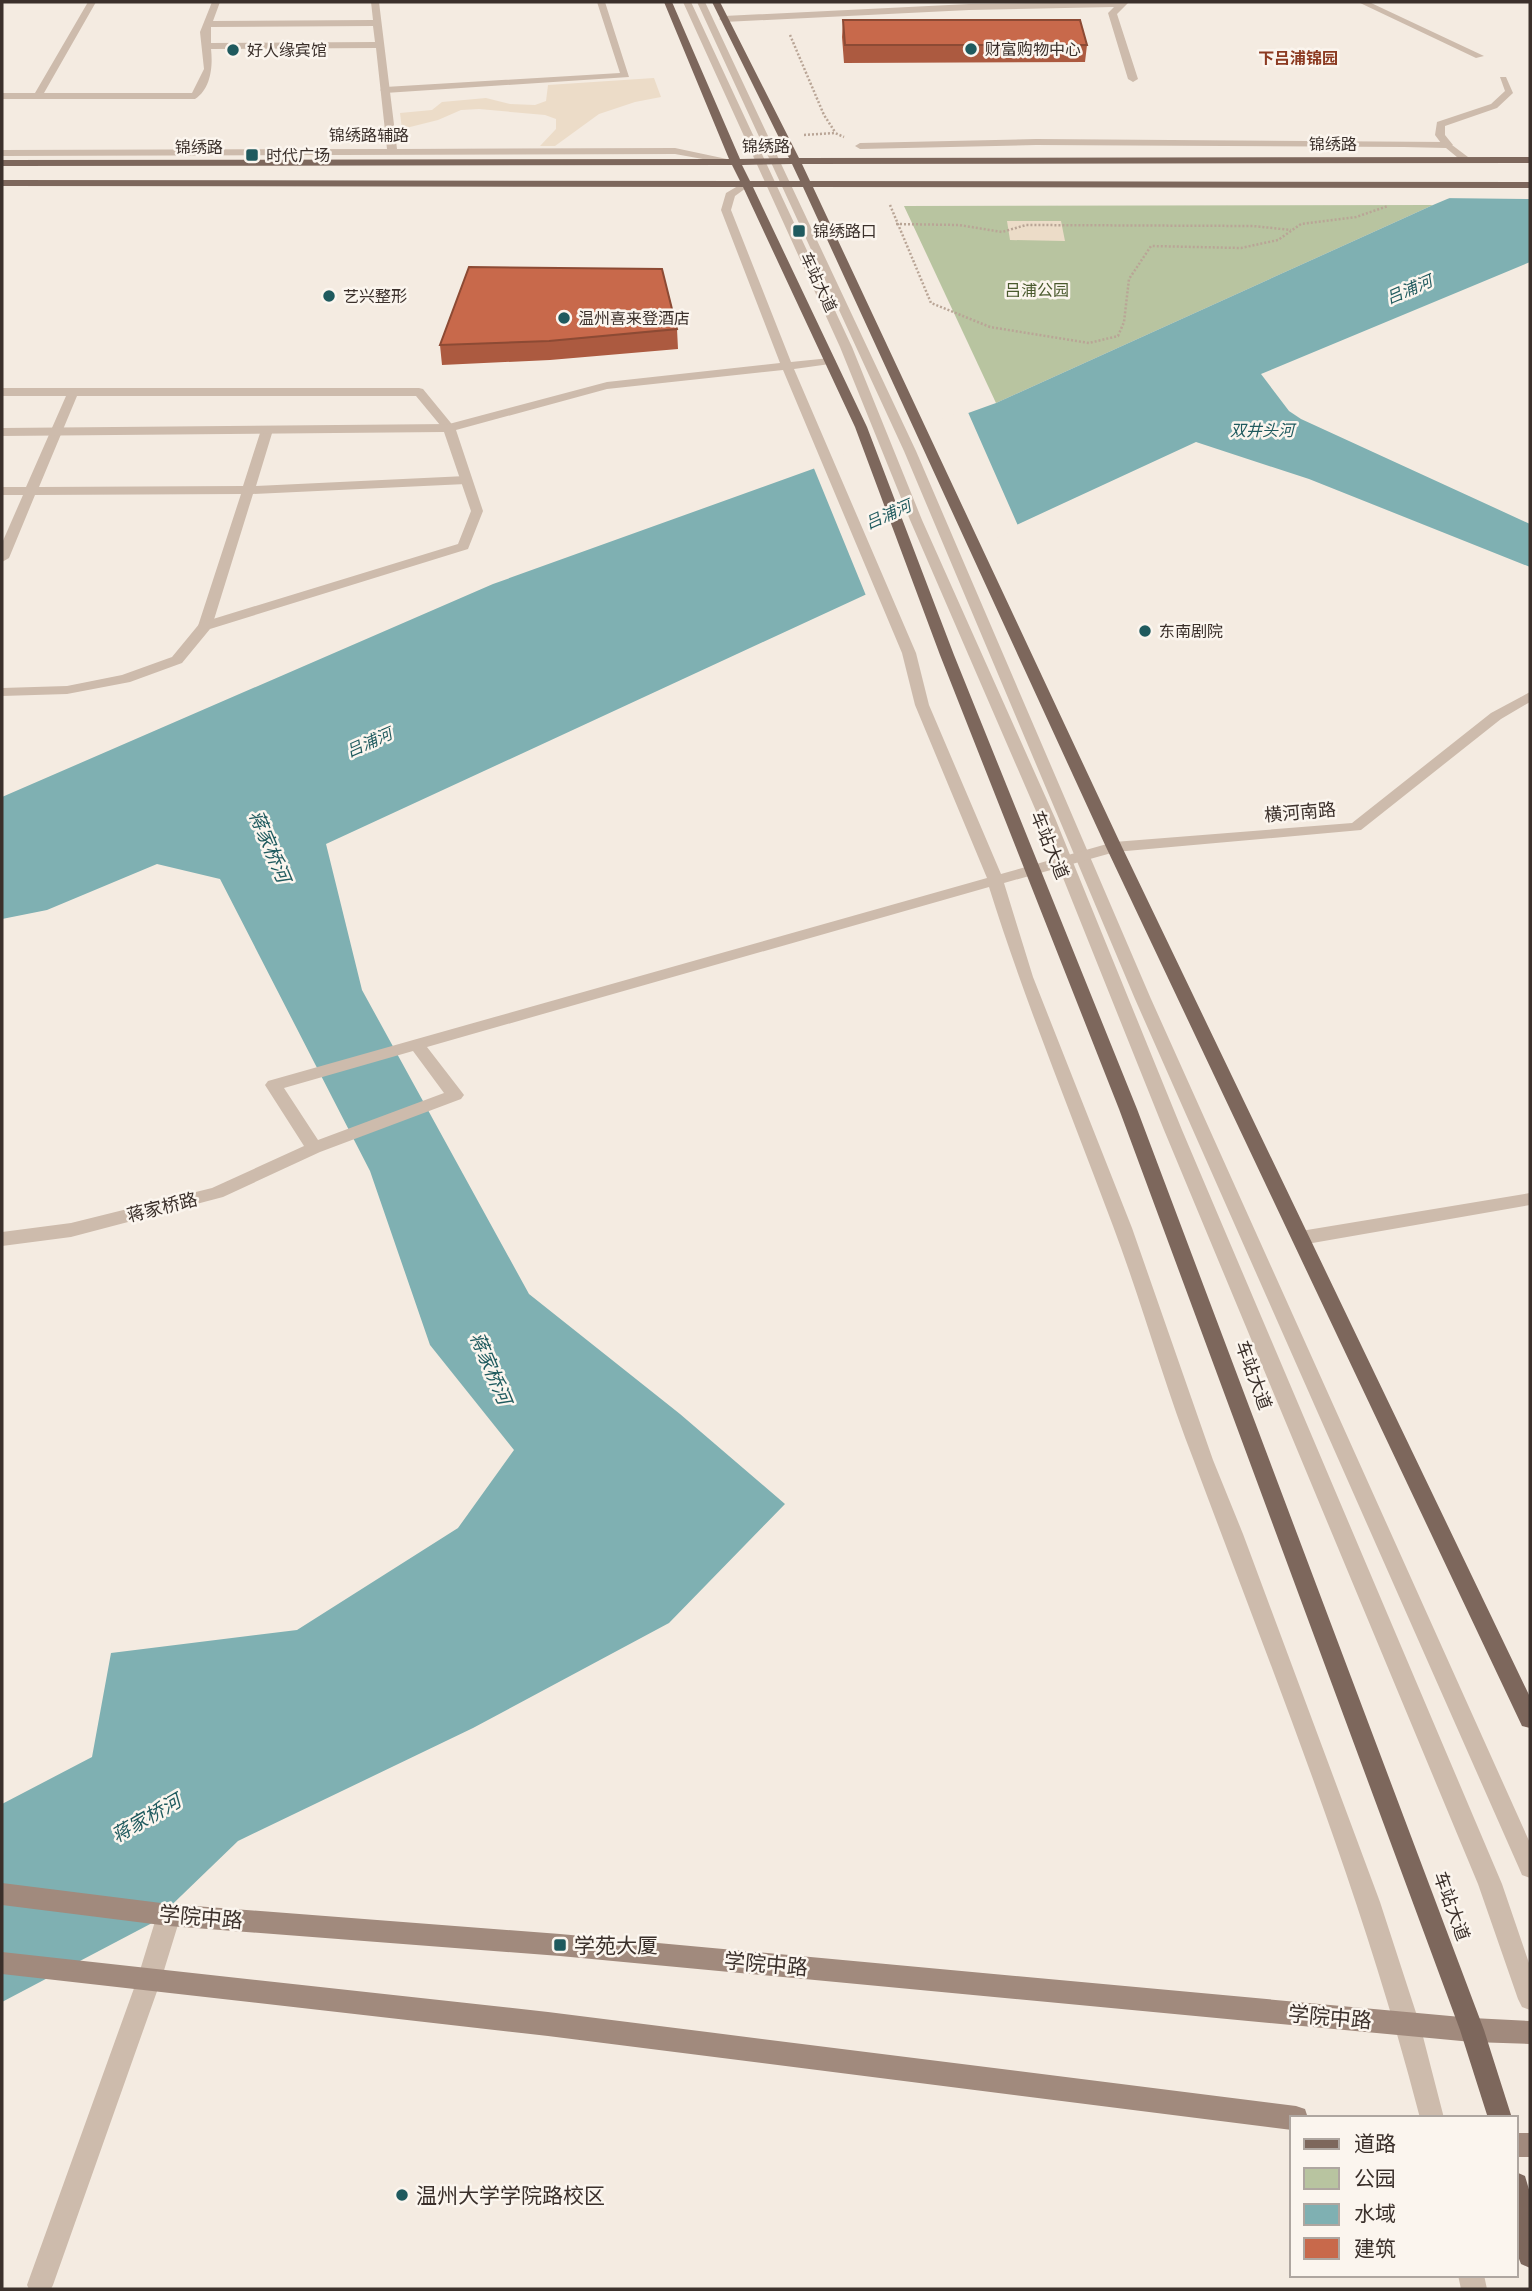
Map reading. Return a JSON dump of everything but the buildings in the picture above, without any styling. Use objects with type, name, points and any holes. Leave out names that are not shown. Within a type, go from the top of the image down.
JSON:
[{"type":"main road","name":"车站大道","points":[[668,2],[736,162],[861,427],[947,655],[1128,1109],[1472,2030],[1499,2116]]},
{"type":"main road","name":"车站大道","points":[[716,2],[796,162],[906,404],[1114,847]]},
{"type":"main road","name":"锦绣路","points":[[2,163],[1530,160]]},
{"type":"main road","points":[[2,183],[1530,185]]},
{"type":"main road","points":[[1114,847],[1530,1719]]},
{"type":"main road","name":"学院中路","points":[[2,1894],[169,1915],[573,1946],[1408,2025],[1530,2034]]},
{"type":"main road","points":[[2,1963],[576,2027],[1290,2117]]},
{"type":"main road","points":[[1518,2195],[1530,2255]]},
{"type":"street","points":[[38,96],[92,2]]},
{"type":"street","points":[[2,96],[195,96],[209,68],[205,32],[216,2]]},
{"type":"street","points":[[375,2],[392,150]]},
{"type":"street","points":[[385,90],[626,75],[601,2]]},
{"type":"street","points":[[687,2],[846,347],[916,520],[1064,861],[1173,1130],[1490,1884],[1530,1999]]},
{"type":"street","points":[[701,2],[910,451],[1143,999],[1530,1868]]},
{"type":"street","points":[[1362,2],[1479,56]]},
{"type":"street","points":[[724,19],[967,4],[1123,3]]},
{"type":"street","points":[[1123,3],[1112,13],[1133,79]]},
{"type":"street","points":[[208,24],[378,23]]},
{"type":"street","points":[[207,46],[380,45]]},
{"type":"street","points":[[1466,160],[1440,135],[1440,124],[1494,106],[1510,91],[1503,79]]},
{"type":"street","points":[[860,146],[1036,142],[1448,145]]},
{"type":"street","name":"锦绣路辅路","points":[[2,153],[675,151],[736,162]]},
{"type":"street","points":[[748,183],[730,195],[725,206],[787,366],[909,653],[922,705],[996,882],[1025,977],[1124,1228],[1203,1460],[1238,1547],[1363,1889],[1408,2025],[1431,2116]]},
{"type":"street","points":[[2,432],[449,428],[607,386],[830,361]]},
{"type":"street","points":[[2,392],[419,392],[449,428],[477,511],[463,546],[205,626]]},
{"type":"street","points":[[2,558],[73,392]]},
{"type":"street","points":[[2,692],[67,690],[125,679],[177,660],[205,626],[267,430]]},
{"type":"street","points":[[2,491],[248,490],[467,480]]},
{"type":"street","name":"横河南路","points":[[314,1148],[274,1085],[1114,847],[1356,827],[1496,716],[1530,696]]},
{"type":"street","name":"蒋家桥路","points":[[2,1239],[71,1230],[216,1193],[314,1148],[455,1095],[416,1044]]},
{"type":"street","points":[[1301,1238],[1530,1199]]},
{"type":"street","points":[[37,2288],[149,1980],[169,1915]]},
{"type":"path","points":[[786,27],[824,115],[835,133]]},
{"type":"path","points":[[888,205],[931,303],[990,327],[1089,343],[1118,336],[1124,322],[1129,279],[1151,246],[1241,248],[1278,240],[1301,224],[1356,217],[1391,205]]},
{"type":"path","points":[[896,224],[959,225],[1002,232],[1026,225],[1253,226],[1292,230]]},
{"type":"green space","name":"吕浦公园","points":[[1433,205],[996,403],[904,206]]},
{"type":"shaded area","points":[[654,78],[661,97],[599,114],[555,146],[540,146],[556,129],[556,119],[545,115],[461,110],[438,120],[402,129],[400,113],[432,110],[442,102],[486,98],[510,104],[535,105],[546,101],[548,85]]},
{"type":"shaded area","points":[[1007,221],[1061,221],[1065,241],[1010,240]]},
{"type":"water","points":[[1530,164],[1530,262],[1261,374],[1289,411],[1301,419],[1530,524],[1530,567],[1309,479],[1196,442],[326,844],[362,990],[529,1294],[680,1414],[785,1504],[669,1623],[473,1728],[238,1841],[154,1922],[2,2002],[2,1804],[92,1757],[111,1653],[297,1630],[458,1528],[514,1450],[430,1345],[370,1171],[220,879],[157,864],[47,910],[2,919],[2,797],[493,584],[996,403],[1433,205]]},
{"type":"pier","points":[[1530,161],[1530,199],[1439,198]]},
{"type":"pier","points":[[967,410],[1019,528],[867,598],[813,466]]},
{"type":"place","name":"财富购物中心","points":[[971,49]]},
{"type":"place","name":"好人缘宾馆","points":[[233,50]]},
{"type":"place","name":"时代广场","points":[[252,155]]},
{"type":"place","name":"锦绣路口","points":[[799,231]]},
{"type":"place","name":"艺兴整形","points":[[329,296]]},
{"type":"place","name":"温州喜来登酒店","points":[[564,318]]},
{"type":"place","name":"东南剧院","points":[[1145,631]]},
{"type":"place","name":"学苑大厦","points":[[560,1945]]},
{"type":"place","name":"温州大学学院路校区","points":[[402,2195]]},
{"type":"district","name":"下吕浦锦园","points":[[1298,58]]},
{"type":"water label","name":"吕浦河","points":[[1409,289]]},
{"type":"water label","name":"双井头河","points":[[1262,430]]},
{"type":"water label","name":"吕浦河","points":[[888,514]]},
{"type":"water label","name":"吕浦河","points":[[369,742]]},
{"type":"water label","name":"蒋家桥河","points":[[270,846]]},
{"type":"water label","name":"蒋家桥河","points":[[491,1368]]},
{"type":"water label","name":"蒋家桥河","points":[[146,1818]]}]
